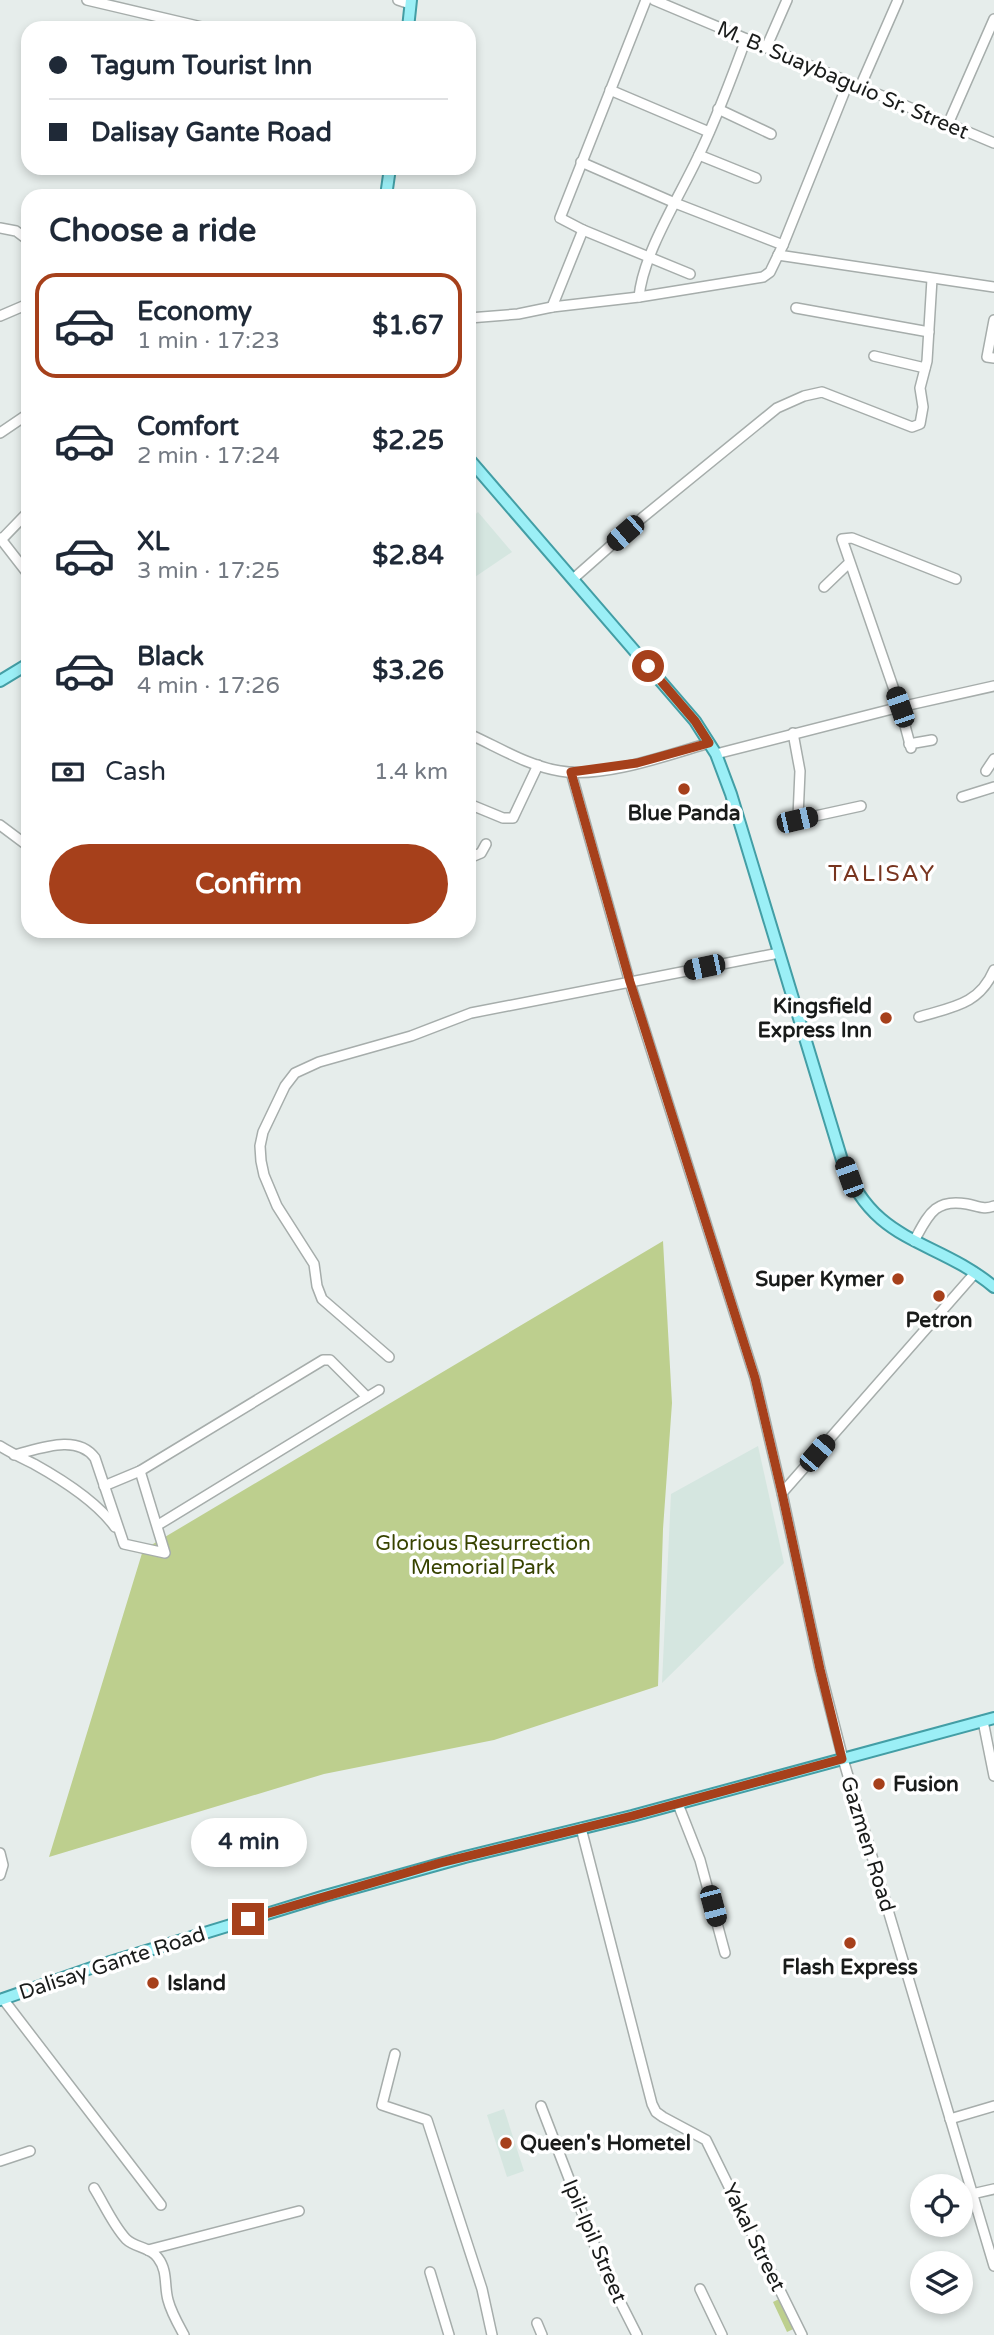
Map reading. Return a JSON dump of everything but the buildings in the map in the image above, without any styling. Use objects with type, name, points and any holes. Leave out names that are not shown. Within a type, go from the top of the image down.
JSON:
[{"type":"main road","points":[[409,21],[411,2]]},
{"type":"main road","points":[[476,467],[684,707],[716,754],[731,794],[839,1148],[855,1189],[883,1222],[975,1273],[994,1287]]},
{"type":"main road","points":[[0,681],[21,668]]},
{"type":"main road","name":"Dalisay Gante Road","points":[[2,1999],[94,1967],[325,1896],[988,1720]]},
{"type":"street","points":[[87,0],[176,21]]},
{"type":"street","points":[[398,0],[411,2]]},
{"type":"street","points":[[646,0],[560,215],[562,220],[583,230],[691,274]]},
{"type":"street","name":"M. B. Suaybaguio Sr. Street","points":[[654,0],[994,143]]},
{"type":"street","points":[[679,11],[683,0]]},
{"type":"street","points":[[766,48],[787,0]]},
{"type":"street","points":[[860,88],[898,0]]},
{"type":"street","points":[[948,124],[994,19]]},
{"type":"street","points":[[639,297],[650,257],[699,155],[746,39]]},
{"type":"street","points":[[476,317],[639,297],[763,277],[770,272],[783,245],[848,83]]},
{"type":"street","points":[[610,90],[709,132]]},
{"type":"street","points":[[718,109],[771,135]]},
{"type":"street","points":[[699,155],[756,178]]},
{"type":"street","points":[[581,162],[675,203],[783,245]]},
{"type":"street","points":[[0,228],[21,235]]},
{"type":"street","points":[[552,307],[583,230]]},
{"type":"street","points":[[778,255],[994,287]]},
{"type":"street","points":[[573,579],[642,518],[778,408],[789,402],[822,392],[912,427],[920,424],[923,407],[920,388],[929,332],[932,279]]},
{"type":"street","points":[[0,316],[21,307]]},
{"type":"street","points":[[796,308],[929,332]]},
{"type":"street","points":[[993,325],[987,357],[994,358]]},
{"type":"street","points":[[874,356],[925,368]]},
{"type":"street","points":[[0,433],[21,419]]},
{"type":"street","points":[[21,519],[1,539],[21,565]]},
{"type":"street","points":[[932,740],[910,746],[900,707],[841,542],[844,538],[852,538],[956,579]]},
{"type":"street","points":[[824,587],[849,563]]},
{"type":"street","points":[[716,754],[900,707],[994,687]]},
{"type":"street","points":[[793,733],[800,771],[797,820]]},
{"type":"street","points":[[476,737],[538,765],[571,772],[637,763],[709,743]]},
{"type":"street","points":[[986,771],[994,759]]},
{"type":"street","points":[[476,806],[503,818],[513,818],[538,765]]},
{"type":"street","name":"Gazmen Road","points":[[571,772],[630,982],[755,1378],[842,1759],[966,2174]]},
{"type":"street","points":[[962,797],[994,787]]},
{"type":"street","points":[[785,823],[861,806]]},
{"type":"street","points":[[0,825],[21,841]]},
{"type":"street","points":[[476,855],[481,853],[486,844]]},
{"type":"street","points":[[389,1357],[322,1299],[314,1264],[277,1206],[264,1175],[260,1146],[263,1132],[291,1077],[301,1069],[318,1062],[411,1036],[471,1013],[779,953]]},
{"type":"street","points":[[919,1017],[974,998],[988,983],[994,971]]},
{"type":"street","points":[[914,1241],[928,1216],[937,1207],[967,1204],[985,1209],[994,1206]]},
{"type":"street","points":[[782,1493],[975,1273]]},
{"type":"street","points":[[104,1486],[141,1471],[323,1360],[330,1360],[367,1397]]},
{"type":"street","points":[[158,1525],[380,1390]]},
{"type":"street","points":[[14,1455],[70,1443],[89,1451],[94,1458],[124,1544],[165,1553],[141,1471]]},
{"type":"street","points":[[0,1446],[34,1464],[103,1510],[121,1534]]},
{"type":"street","points":[[988,1720],[994,1776]]},
{"type":"street","points":[[678,1804],[700,1860],[725,1953]]},
{"type":"street","name":"Yakal Street","points":[[581,1828],[652,2104],[663,2117],[706,2140],[802,2335]]},
{"type":"street","points":[[0,1853],[3,1865],[0,1875]]},
{"type":"street","points":[[2,1999],[161,2205]]},
{"type":"street","points":[[396,2054],[382,2105],[427,2120],[482,2289],[492,2335]]},
{"type":"street","name":"Ipil-Ipil Street","points":[[541,2106],[605,2273],[637,2335]]},
{"type":"street","points":[[950,2119],[994,2106]]},
{"type":"street","points":[[0,2161],[30,2151]]},
{"type":"street","points":[[94,2188],[128,2241],[148,2249],[162,2265],[166,2276],[167,2296],[184,2335]]},
{"type":"street","points":[[973,2194],[994,2189]]},
{"type":"street","name":"Gazmen Road","points":[[973,2197],[994,2266]]},
{"type":"street","points":[[148,2249],[299,2211]]},
{"type":"street","points":[[430,2272],[449,2335]]},
{"type":"street","points":[[701,2289],[722,2335]]},
{"type":"street","points":[[537,2323],[542,2335]]},
{"type":"shaded area","points":[[478,512],[512,552],[476,576]]},
{"type":"shaded area","points":[[758,1446],[784,1563],[662,1683],[671,1494]]},
{"type":"shaded area","name":"Queen's Hometel","points":[[504,2109],[524,2171],[507,2177],[487,2115]]},
{"type":"green space","name":"Glorious Resurrection Memorial Park","points":[[663,1241],[672,1403],[663,1529],[658,1686],[494,1740],[324,1774],[49,1857],[143,1550]]},
{"type":"green space","points":[[787,2295],[802,2325],[787,2332],[773,2302]]},
{"type":"place","name":"Blue Panda","points":[[684,789]]},
{"type":"place","name":"Kingsfield Express Inn","points":[[886,1018]]},
{"type":"place","name":"Super Kymer","points":[[898,1279]]},
{"type":"place","name":"Petron","points":[[939,1296]]},
{"type":"place","name":"Fusion","points":[[879,1784]]},
{"type":"place","name":"Flash Express","points":[[850,1943]]},
{"type":"place","name":"Island","points":[[153,1983]]},
{"type":"place","name":"Queen's Hometel","points":[[506,2143]]},
{"type":"district","name":"TALISAY","points":[[882,873]]},
{"type":"route","points":[[248,1919],[440,1863],[632,1816],[842,1759],[755,1378],[630,982],[571,772],[619,767],[709,743],[695,721],[648,666]]}]
